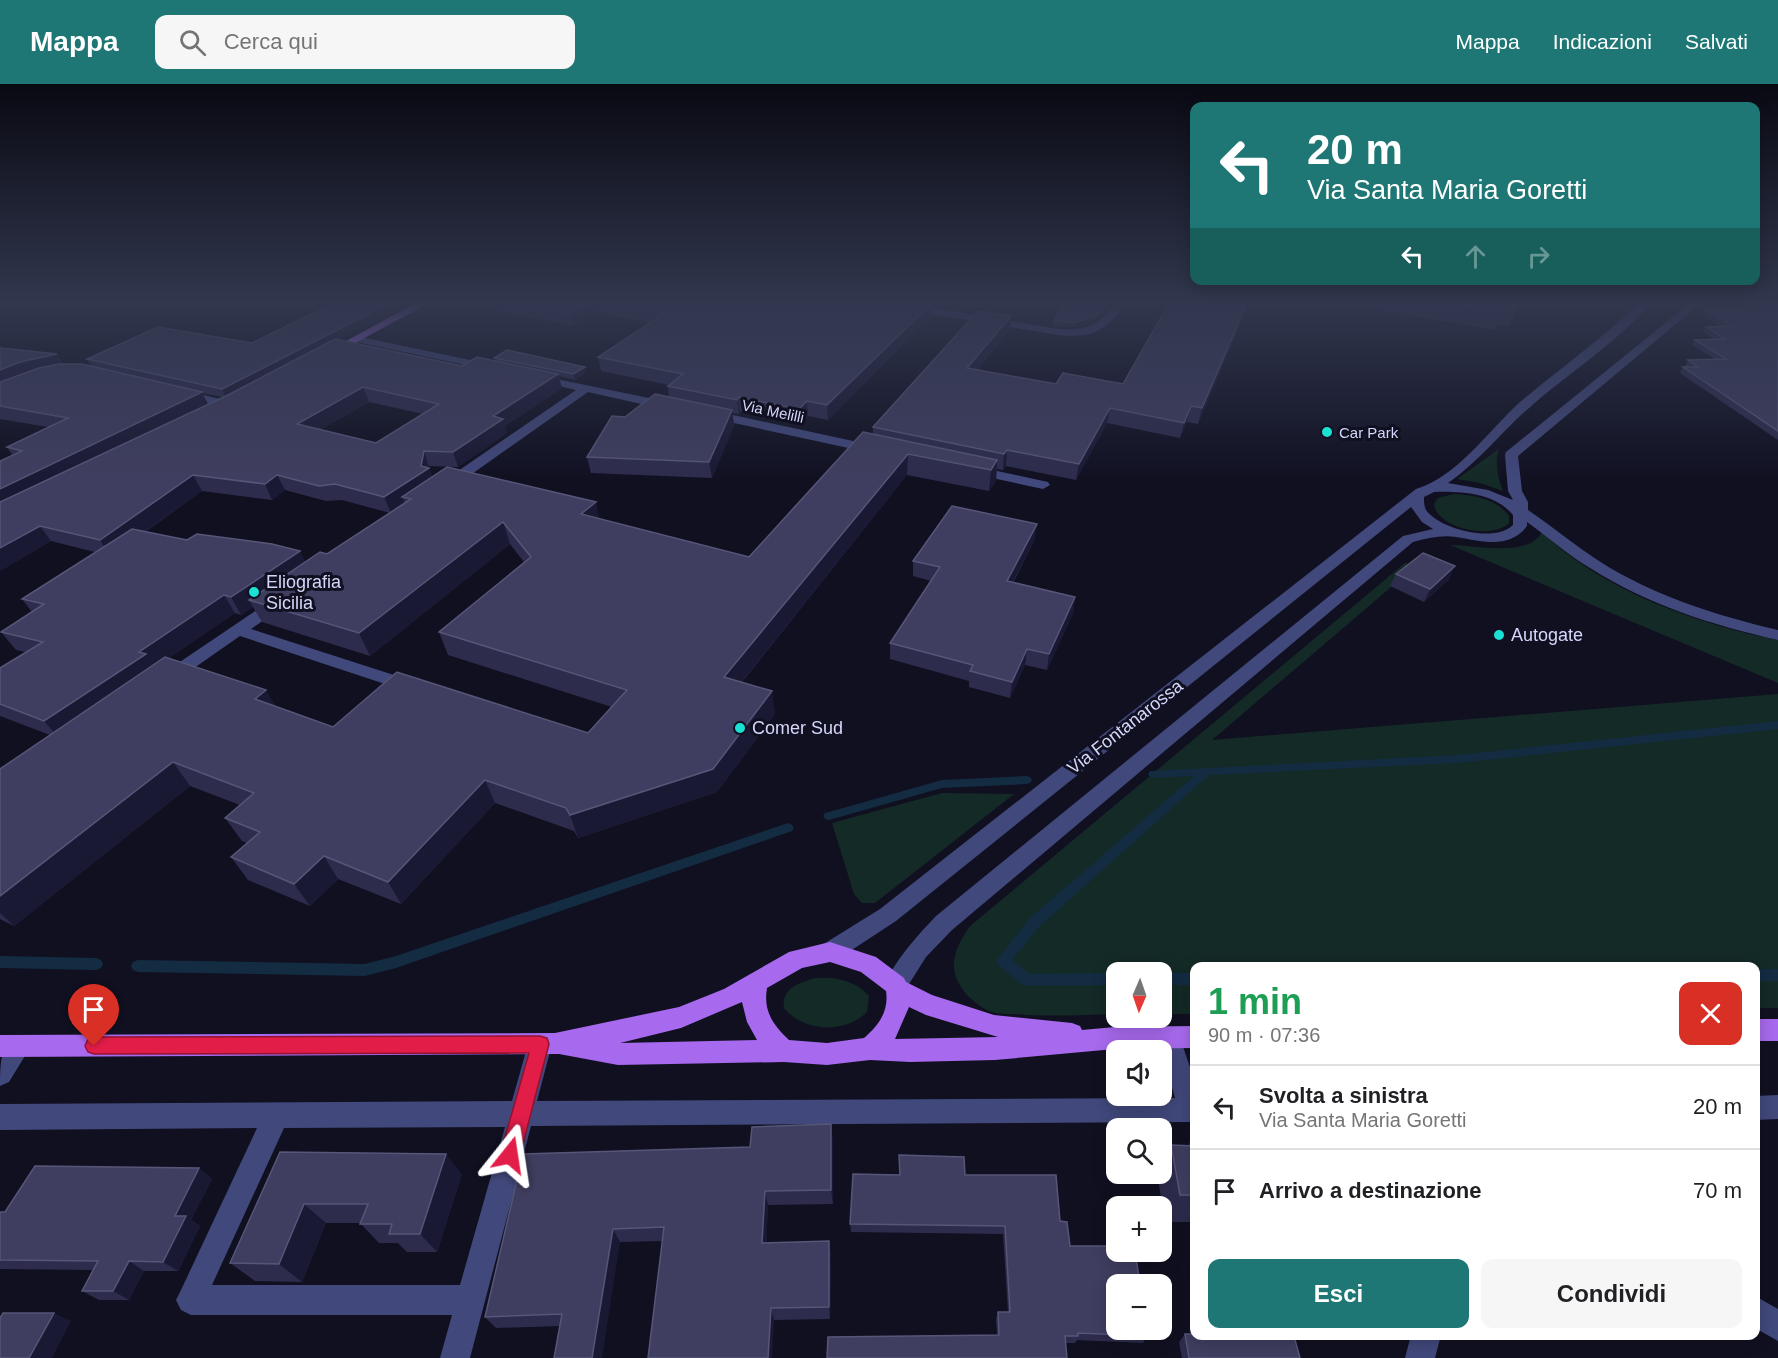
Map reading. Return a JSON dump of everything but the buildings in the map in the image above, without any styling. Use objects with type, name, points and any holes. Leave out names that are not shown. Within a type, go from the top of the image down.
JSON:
[{"type":"main road","points":[[207,415],[232,402]]},
{"type":"main road","points":[[547,1044],[648,1026],[681,1017],[756,984],[797,959],[830,952],[868,964],[897,987],[926,1004],[994,1026],[1115,1038]]},
{"type":"main road","points":[[756,984],[753,994],[755,1019],[766,1034],[784,1051]]},
{"type":"main road","points":[[870,1049],[885,1035],[895,1017],[898,1005],[897,987]]},
{"type":"main road","points":[[1760,1030],[1778,1030]]},
{"type":"main road","points":[[10,1046],[547,1044],[618,1054],[784,1051],[827,1054],[870,1049],[995,1049],[1115,1038],[1190,1037]]},
{"type":"street","points":[[465,362],[505,371]]},
{"type":"street","points":[[1433,487],[1467,464],[1506,422],[1578,362]]},
{"type":"street","points":[[1417,497],[1417,508],[1423,516],[1434,524],[1456,533],[1481,538],[1503,537],[1517,531],[1518,513],[1511,455],[1624,362]]},
{"type":"street","points":[[528,376],[680,408]]},
{"type":"street","points":[[431,496],[586,388]]},
{"type":"street","points":[[170,391],[232,402]]},
{"type":"street","name":"Via Melilli","points":[[703,413],[891,453]]},
{"type":"street","points":[[961,468],[1043,485]]},
{"type":"street","points":[[1433,487],[1453,486],[1476,490],[1518,513],[1611,575],[1644,592],[1707,616],[1778,635]]},
{"type":"street","name":"Via Fontanarossa","points":[[830,952],[888,915],[1424,490],[1433,487]]},
{"type":"street","name":"Via Fontanarossa","points":[[897,987],[918,950],[944,923],[1408,539],[1430,533],[1456,533]]},
{"type":"street","points":[[153,689],[296,590]]},
{"type":"street","points":[[238,630],[391,680]]},
{"type":"street","points":[[1169,1037],[1190,1104]]},
{"type":"street","points":[[455,1358],[522,1114],[547,1044]]},
{"type":"street","points":[[0,1074],[10,1046]]},
{"type":"street","points":[[1760,1108],[1778,1107]]},
{"type":"street","points":[[0,1117],[1190,1110]]},
{"type":"street","points":[[276,1116],[191,1299],[472,1300]]},
{"type":"street","points":[[1760,1314],[1778,1326]]},
{"type":"street","points":[[1419,1358],[1424,1340]]},
{"type":"green space","points":[[1499,449],[1497,470],[1503,491],[1480,483],[1457,479]]},
{"type":"green space","points":[[1454,494],[1469,495],[1492,502],[1509,516],[1509,523],[1491,531],[1479,531],[1445,520],[1437,513],[1434,504],[1438,498]]},
{"type":"green space","points":[[1542,532],[1566,553],[1593,571],[1652,602],[1716,625],[1778,640],[1778,683],[1450,545],[1513,548],[1535,540]]},
{"type":"green space","points":[[1405,563],[1417,565],[1212,740],[1778,694],[1778,1008],[1760,1008],[1760,962],[1190,962],[1190,1014],[1172,1014],[1172,962],[1106,962],[1106,1014],[1052,1016],[1000,1014],[980,1006],[969,997],[957,980],[954,963],[959,946],[969,927]]},
{"type":"green space","points":[[942,793],[1014,794],[875,903],[862,903],[854,894],[832,823]]},
{"type":"green space","points":[[815,978],[837,979],[857,986],[869,996],[867,1012],[858,1019],[836,1027],[813,1026],[792,1016],[784,1008],[788,991],[797,984]]},
{"type":"waterway","points":[[1154,774],[1458,759],[1778,725]]},
{"type":"waterway","points":[[1106,979],[1026,980],[1003,961],[1035,922],[1206,772]]},
{"type":"waterway","points":[[829,816],[942,784],[1026,780]]},
{"type":"waterway","points":[[138,966],[365,970],[396,962],[788,828]]},
{"type":"waterway","points":[[0,962],[96,964]]},
{"type":"waterway","points":[[1760,975],[1778,975]]},
{"type":"waterway","points":[[1172,979],[1190,979]]},
{"type":"place","name":"Car Park","points":[[1327,432]]},
{"type":"place","name":"Eliografia Sicilia","points":[[254,592]]},
{"type":"place","name":"Autogate","points":[[1499,635]]},
{"type":"place","name":"Comer Sud","points":[[740,728]]},
{"type":"route","points":[[94,1046],[540,1044],[510,1155]]}]
